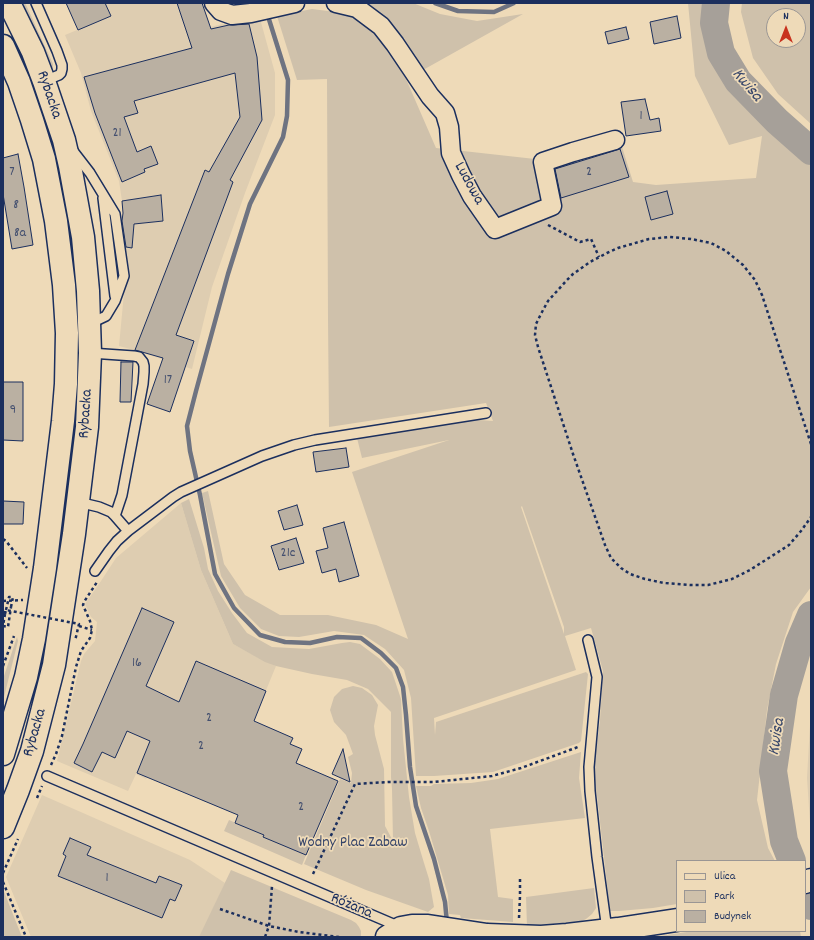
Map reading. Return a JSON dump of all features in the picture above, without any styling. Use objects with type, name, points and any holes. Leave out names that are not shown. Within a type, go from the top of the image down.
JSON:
[{"type":"main road","name":"Rybacka","points":[[3,754],[26,677],[34,639],[45,568],[63,421],[66,384],[67,333],[78,322],[88,291],[83,237],[64,140],[44,81],[10,3]]},
{"type":"main road","name":"Rybacka","points":[[3,46],[19,82],[44,159],[56,222],[64,285],[90,353],[87,427],[78,502],[54,666],[32,751],[3,827]]},
{"type":"main road","name":"Różana","points":[[396,933],[412,926],[428,926],[465,931],[487,936],[541,937],[567,935],[676,920]]},
{"type":"street","points":[[214,3],[221,11],[232,15],[251,13],[291,4]]},
{"type":"street","name":"Ludowa","points":[[336,3],[357,8],[381,26],[430,96],[445,113],[449,127],[451,153],[472,196],[495,229],[552,206],[543,162],[615,140]]},
{"type":"lane","points":[[36,3],[62,65],[61,73],[59,75],[44,81]]},
{"type":"lane","points":[[64,140],[90,173],[115,214],[124,276],[115,301],[106,316],[78,322]]},
{"type":"lane","points":[[90,353],[139,357],[144,366],[143,384],[122,495],[115,516]]},
{"type":"lane","points":[[96,571],[109,551],[128,531],[167,501],[181,492],[262,456],[294,444],[486,413]]},
{"type":"lane","points":[[78,502],[106,510],[115,516],[128,531]]},
{"type":"lane","points":[[588,640],[598,677],[589,767],[590,791],[607,930]]},
{"type":"lane","name":"Różana","points":[[47,776],[396,933]]},
{"type":"path","points":[[530,215],[580,242],[591,239],[600,257]]},
{"type":"path","points":[[811,444],[762,295],[755,280],[743,264],[726,251],[711,243],[670,237],[649,239],[618,248],[590,262],[573,274],[548,302],[536,324],[535,335],[538,347],[573,454],[605,545],[611,558],[621,568],[630,574],[644,579],[664,583],[708,585],[732,579],[770,558],[788,545],[811,517]]},
{"type":"path","points":[[3,539],[28,569],[29,564]]},
{"type":"path","points":[[52,762],[62,736],[76,666],[81,651],[90,638],[92,630],[83,605],[102,575],[96,571]]},
{"type":"path","points":[[9,597],[13,597],[11,607],[10,613],[8,627],[3,626],[5,610],[9,597]]},
{"type":"path","points":[[3,601],[23,600],[20,614]]},
{"type":"path","points":[[5,610],[10,613]]},
{"type":"path","points":[[5,610],[78,624],[75,641]]},
{"type":"path","points":[[80,627],[92,630]]},
{"type":"path","points":[[3,666],[15,634]]},
{"type":"path","points":[[313,874],[355,784],[434,782],[492,776],[521,768],[591,742]]},
{"type":"path","points":[[518,924],[520,879]]},
{"type":"path","points":[[3,882],[26,937]]},
{"type":"path","points":[[265,937],[269,926],[272,886]]},
{"type":"path","points":[[220,909],[269,926],[299,932],[339,937]]},
{"type":"shaded area","points":[[105,3],[202,3],[210,27],[259,15],[275,73],[275,115],[245,193],[212,287],[192,369],[119,346],[126,272],[123,246],[131,248],[134,224],[163,221],[161,195],[122,201],[119,181],[91,111],[81,73],[65,35],[111,16]]},
{"type":"shaded area","points":[[181,503],[201,570],[233,644],[276,666],[218,807],[147,777],[146,779],[136,774],[128,791],[57,761],[81,661],[84,654],[95,641],[97,622],[91,617],[85,604],[116,558]]},
{"type":"shaded area","points":[[811,720],[811,831],[807,778]]},
{"type":"shaded area","points":[[42,795],[190,860],[225,883],[200,937],[31,937],[6,877]]},
{"type":"green space","points":[[19,3],[25,3],[27,7],[53,64],[52,69],[50,70]]},
{"type":"green space","points":[[361,3],[413,3],[440,14],[477,21],[523,14],[423,70]]},
{"type":"green space","points":[[688,3],[707,3],[706,31],[719,74],[811,162],[811,587],[793,612],[776,664],[767,710],[757,800],[768,848],[774,860],[676,860],[676,904],[653,908],[610,911],[597,795],[593,776],[600,720],[603,671],[591,628],[565,636],[576,670],[434,718],[435,735],[436,722],[586,672],[588,674],[581,741],[579,743],[493,772],[416,776],[411,698],[404,670],[385,649],[364,635],[334,631],[299,637],[279,636],[261,629],[240,608],[221,576],[202,493],[208,491],[224,564],[245,595],[280,615],[328,615],[376,625],[408,639],[352,472],[449,440],[362,458],[357,438],[465,419],[493,421],[486,403],[329,427],[327,79],[297,80],[277,16],[312,9],[351,14],[377,34],[406,79],[436,148],[535,159],[618,134],[633,182],[656,185],[756,178],[762,136],[729,145],[695,76]],"holes":[[[522,506],[564,627],[564,634],[521,507]]]},
{"type":"green space","points":[[742,3],[811,3],[811,124],[778,94],[753,58],[741,12]]},
{"type":"green space","name":"Wodny Plac Zabaw","points":[[189,499],[204,548],[208,569],[218,591],[247,633],[272,647],[309,649],[350,642],[360,644],[380,659],[392,672],[401,699],[403,739],[409,797],[415,833],[429,879],[434,907],[428,912],[366,890],[304,864],[340,779],[351,783],[352,773],[348,757],[353,754],[346,735],[334,722],[330,710],[334,697],[342,689],[353,686],[362,688],[372,695],[378,705],[374,726],[384,769],[385,826],[393,841],[391,712],[368,689],[347,680],[276,666],[265,662],[233,644],[201,570],[181,503]]},
{"type":"green space","points":[[17,637],[18,641],[3,701],[3,679]]},
{"type":"green space","points":[[581,752],[579,778],[585,818],[490,829],[498,897],[513,899],[513,922],[461,918],[460,915],[449,914],[448,895],[421,808],[416,786],[471,783],[498,779]]},
{"type":"green space","points":[[229,820],[306,855],[302,865],[224,831]]},
{"type":"green space","points":[[231,870],[351,920],[359,927],[361,937],[199,937]]},
{"type":"green space","points":[[594,888],[596,908],[586,919],[582,921],[527,927],[526,897]]},
{"type":"green space","points":[[3,889],[22,937],[3,937]]},
{"type":"green space","points":[[686,932],[800,932],[801,937],[654,937]]},
{"type":"building","points":[[66,3],[105,3],[111,16],[78,30]]},
{"type":"building","points":[[177,3],[202,3],[211,29],[229,25],[249,24],[257,57],[262,120],[230,180],[233,182],[176,335],[194,341],[170,412],[147,404],[163,358],[135,350],[205,170],[209,172],[240,117],[235,73],[134,101],[138,113],[124,117],[137,152],[151,146],[158,164],[144,169],[145,172],[122,182],[95,113],[84,77],[192,48]]},
{"type":"building","points":[[677,16],[681,38],[654,44],[650,22]]},
{"type":"building","points":[[626,27],[629,39],[608,44],[605,32]]},
{"type":"building","points":[[645,99],[650,120],[659,118],[661,131],[626,136],[621,102]]},
{"type":"building","points":[[620,149],[629,177],[561,198],[555,169]]},
{"type":"building","points":[[18,154],[33,245],[12,249],[3,194],[3,158]]},
{"type":"building","points":[[667,191],[673,214],[651,220],[645,197]]},
{"type":"building","points":[[161,195],[163,221],[134,224],[132,248],[126,247],[122,221],[122,201]]},
{"type":"building","points":[[121,362],[133,362],[131,402],[120,402]]},
{"type":"building","points":[[3,382],[23,382],[23,441],[3,440]]},
{"type":"building","points":[[346,448],[349,467],[316,472],[313,452]]},
{"type":"building","points":[[3,501],[24,502],[23,524],[3,524]]},
{"type":"building","points":[[297,505],[303,525],[284,530],[278,511]]},
{"type":"building","points":[[344,522],[359,576],[339,582],[336,569],[322,573],[316,551],[328,548],[323,528]]},
{"type":"building","points":[[296,538],[304,563],[279,570],[271,546]]},
{"type":"building","points":[[142,608],[174,622],[146,686],[179,702],[196,661],[266,691],[254,721],[293,738],[290,744],[302,749],[296,763],[338,781],[306,855],[263,837],[264,835],[235,823],[238,815],[137,773],[150,741],[127,731],[115,758],[102,752],[92,772],[74,763]]},
{"type":"building","points":[[343,749],[350,782],[332,774]]},
{"type":"building","points":[[70,838],[91,847],[87,855],[156,883],[159,876],[182,885],[175,901],[170,899],[162,918],[58,876],[66,856],[63,854]]},
{"type":"waterway","points":[[435,3],[458,11],[494,12],[514,3]]},
{"type":"waterway","name":"Kwisa","points":[[716,3],[714,23],[721,53],[738,81],[777,121],[811,151]]},
{"type":"waterway","points":[[267,13],[288,80],[287,116],[283,137],[250,204],[228,274],[187,426],[190,451],[215,574],[234,608],[260,635],[285,642],[310,643],[337,637],[361,638],[381,653],[396,668],[403,687],[410,767],[416,806],[434,859],[445,902],[447,923]]},
{"type":"waterway","name":"Kwisa","points":[[792,860],[784,841],[773,771],[784,695],[799,643],[811,615]]},
{"type":"waterway","name":"Kwisa","points":[[806,894],[811,906]]}]
